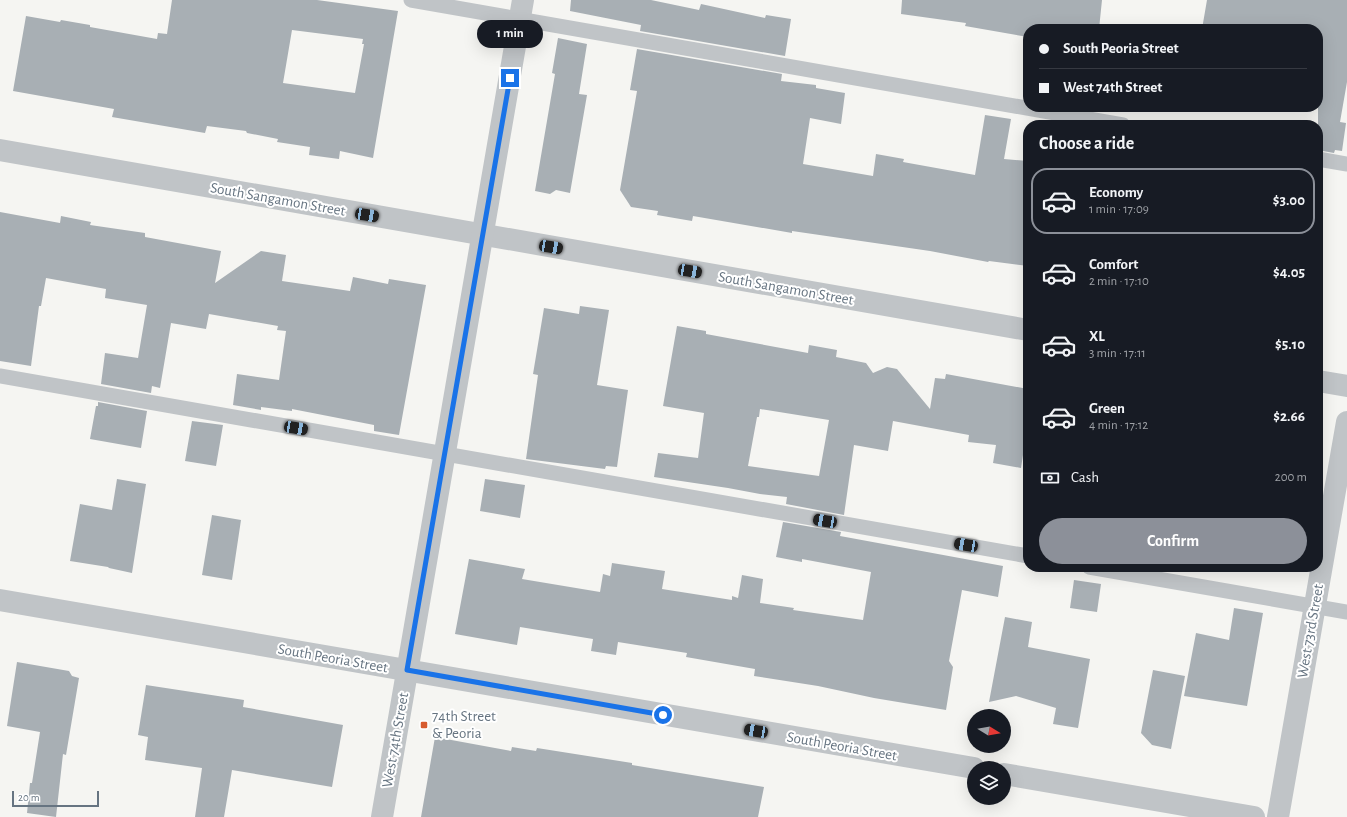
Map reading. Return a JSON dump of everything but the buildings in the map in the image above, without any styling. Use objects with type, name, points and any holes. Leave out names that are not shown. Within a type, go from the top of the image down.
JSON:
[{"type":"street","name":"West 74th Street","points":[[382,817],[521,10]]},
{"type":"street","name":"South Sangamon Street","points":[[0,150],[1023,329]]},
{"type":"street","points":[[1323,382],[1347,386]]},
{"type":"street","name":"West 73rd Street","points":[[1323,561],[1347,422]]},
{"type":"street","name":"West 73rd Street","points":[[1278,817],[1321,572]]},
{"type":"street","name":"South Peoria Street","points":[[0,600],[967,767]]},
{"type":"street","points":[[1011,775],[1254,817]]},
{"type":"lane","points":[[412,0],[521,10],[1023,106]]},
{"type":"lane","points":[[1055,112],[1097,120]]},
{"type":"lane","points":[[1323,160],[1347,164]]},
{"type":"lane","points":[[0,376],[1023,555]]},
{"type":"lane","points":[[1117,572],[1347,612]]},
{"type":"place","name":"74th Street & Peoria","points":[[424,725]]},
{"type":"route","points":[[510,78],[407,670],[663,715]]}]
